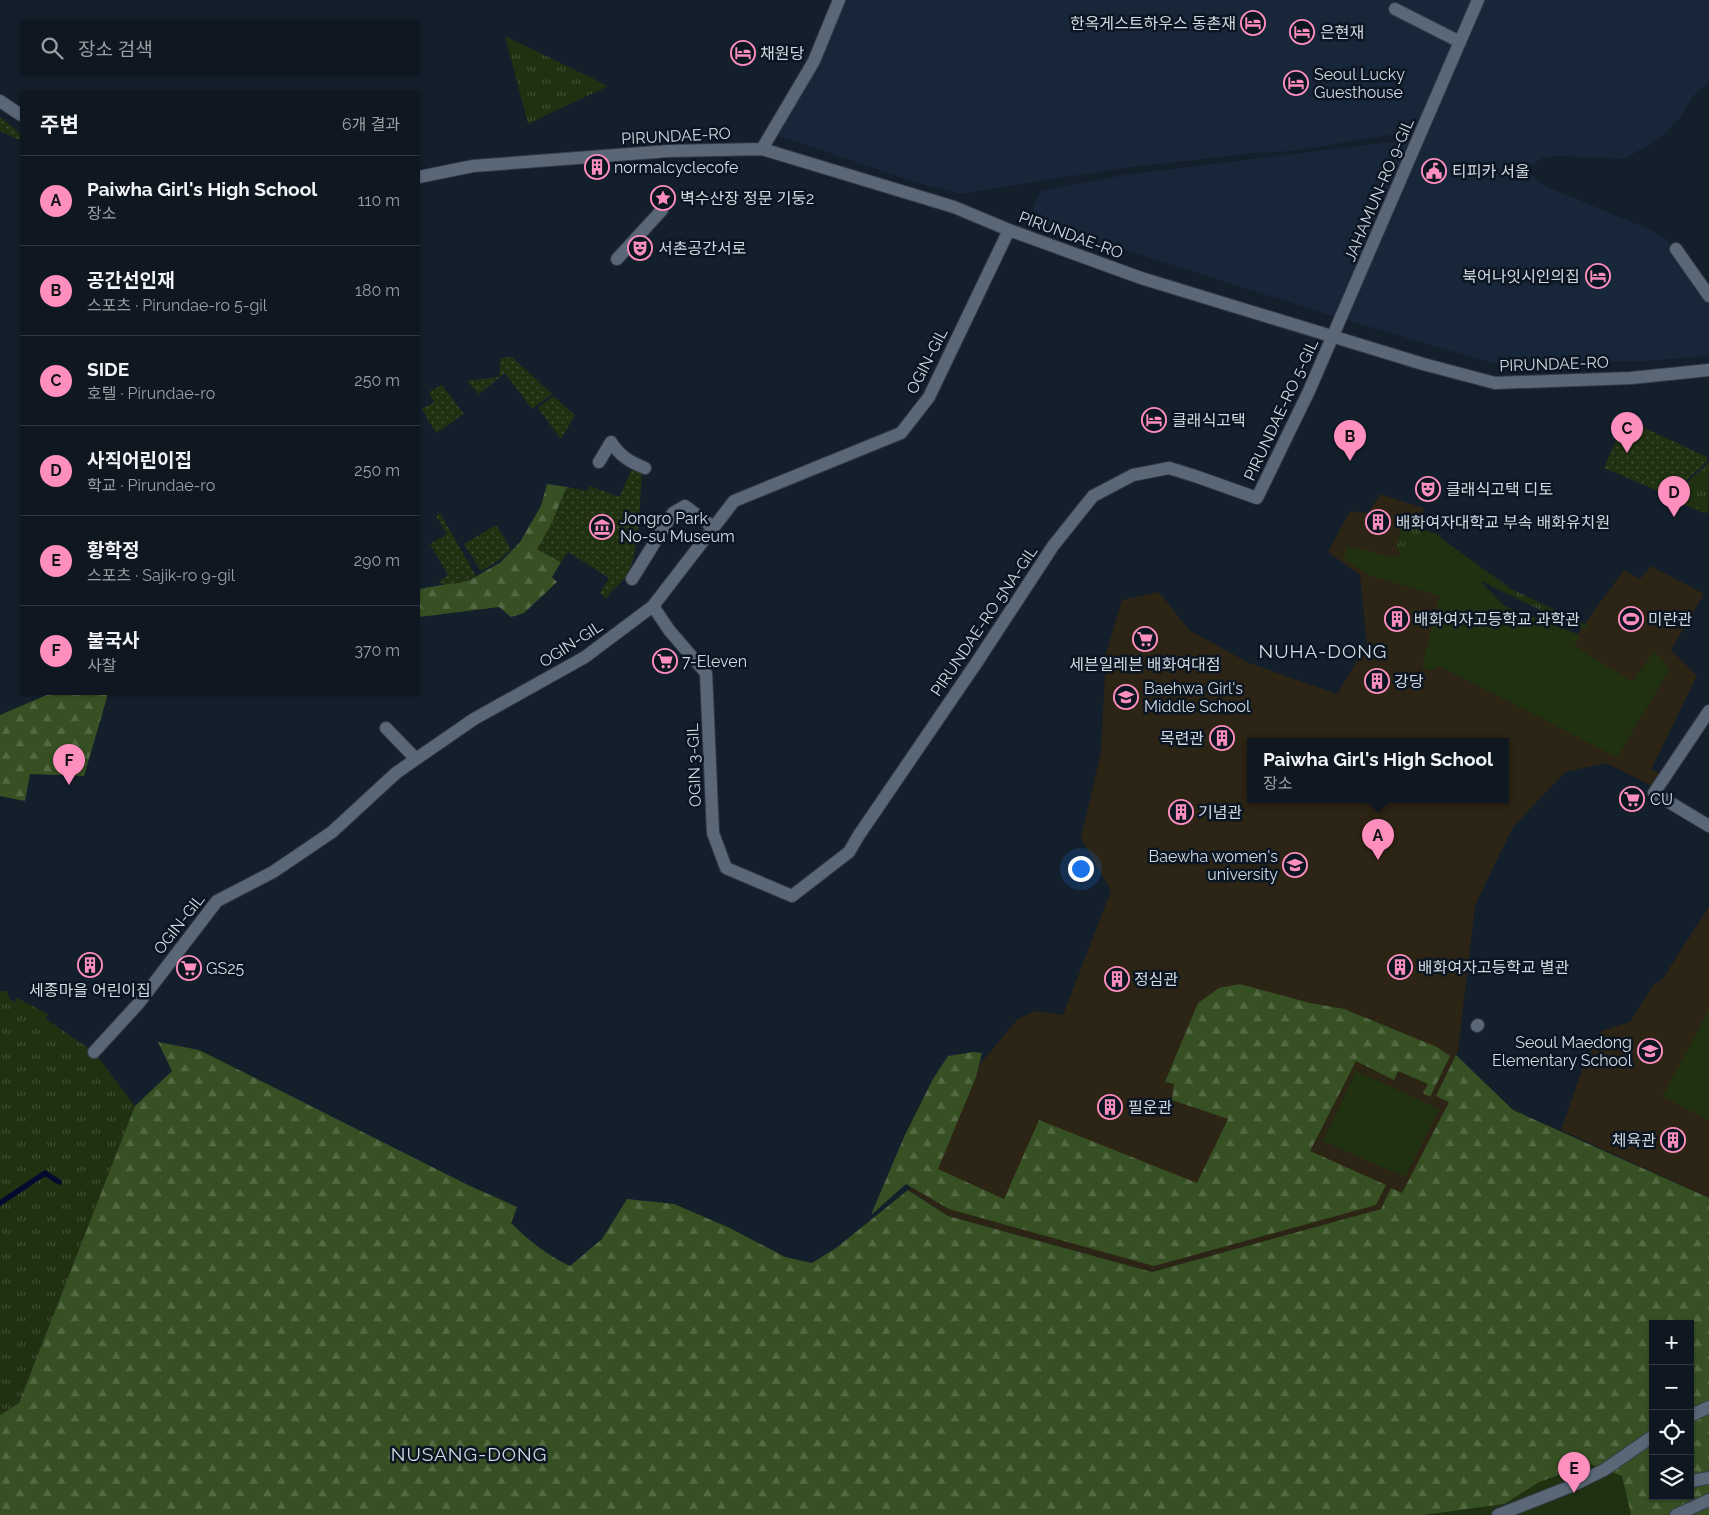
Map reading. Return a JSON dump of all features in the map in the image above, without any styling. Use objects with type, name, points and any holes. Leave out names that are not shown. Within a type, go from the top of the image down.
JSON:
[{"type":"street","points":[[762,149],[814,61],[838,0]]},
{"type":"street","name":"JAHAMUN-RO 9-GIL","points":[[1333,337],[1478,0]]},
{"type":"street","points":[[1395,9],[1460,42]]},
{"type":"street","points":[[0,101],[20,114]]},
{"type":"street","name":"PIRUNDAE-RO","points":[[420,177],[473,166],[669,151],[762,149],[945,204],[1009,230],[1141,278],[1333,337],[1495,383],[1631,378],[1709,370]]},
{"type":"street","points":[[617,259],[662,210]]},
{"type":"street","name":"OGIN-GIL","points":[[94,1052],[138,1004],[216,901],[273,872],[332,832],[396,774],[416,759],[474,719],[585,658],[653,606],[734,501],[901,433],[929,397],[1009,230]]},
{"type":"street","points":[[1676,249],[1709,296]]},
{"type":"street","name":"PIRUNDAE-RO 5-GIL","points":[[1258,498],[1310,391],[1333,337]]},
{"type":"street","points":[[599,462],[611,442],[617,451],[629,462],[645,468]]},
{"type":"street","name":"PIRUNDAE-RO 5NA-GIL","points":[[792,896],[849,852],[1053,546],[1093,496],[1133,475],[1169,468],[1258,498]]},
{"type":"street","points":[[632,579],[673,513],[685,506],[713,527]]},
{"type":"street","name":"OGIN 3-GIL","points":[[653,606],[669,630],[706,673],[713,833],[726,868],[792,896]]},
{"type":"street","points":[[1709,711],[1654,793],[1709,826]]},
{"type":"street","points":[[386,728],[416,759]]},
{"type":"street","points":[[1694,1414],[1709,1407]]},
{"type":"street","points":[[1498,1515],[1569,1487],[1604,1470],[1649,1439]]},
{"type":"street","points":[[1694,1481],[1709,1478]]},
{"type":"street","points":[[1676,1515],[1709,1500]]},
{"type":"shaded area","points":[[840,0],[1476,0],[1420,130],[1293,151],[1256,153],[1123,168],[960,194],[915,182],[773,134]]},
{"type":"shaded area","points":[[1481,0],[1709,0],[1709,82],[1693,96],[1679,119],[1665,134],[1625,159],[1558,156],[1542,158],[1525,170],[1547,187],[1656,232],[1676,249],[1709,298],[1709,356],[1645,361],[1492,363],[1343,319]]},
{"type":"shaded area","points":[[1415,139],[1339,318],[1041,223],[1033,208],[1040,191],[1124,175]]},
{"type":"shaded area","name":"Baewha women's university","points":[[1380,494],[1423,508],[1421,536],[1454,553],[1504,606],[1577,634],[1624,570],[1640,579],[1651,566],[1704,594],[1671,650],[1697,676],[1651,769],[1666,776],[1658,789],[1606,763],[1565,772],[1513,827],[1475,905],[1458,1051],[1437,1095],[1450,1101],[1402,1193],[1391,1188],[1381,1209],[1152,1272],[948,1216],[909,1190],[946,1104],[1018,1019],[1035,1011],[1063,1015],[1111,891],[1081,838],[1101,752],[1106,654],[1122,600],[1159,592],[1189,630],[1249,663],[1337,694],[1367,645],[1360,575],[1328,552],[1350,511],[1368,513]]},
{"type":"shaded area","name":"Seoul Maedong Elementary School","points":[[1709,907],[1709,1198],[1561,1130],[1582,1070],[1601,1031],[1630,1022],[1654,984],[1661,981]]},
{"type":"green space","points":[[505,36],[608,86],[528,124]]},
{"type":"green space","points":[[0,117],[20,133],[20,141],[0,131]]},
{"type":"green space","points":[[512,357],[552,394],[532,409],[505,373],[479,394],[467,381],[499,377],[501,358]]},
{"type":"green space","points":[[442,385],[464,414],[436,433],[422,409],[434,402],[429,392]]},
{"type":"green space","points":[[553,396],[575,415],[561,439],[538,408]]},
{"type":"green space","points":[[1625,419],[1707,457],[1707,461],[1670,496],[1604,468]]},
{"type":"green space","points":[[1709,462],[1673,498],[1709,510],[1709,513],[1673,500],[1671,497]]},
{"type":"green space","points":[[1709,464],[1708,511],[1673,498]]},
{"type":"green space","points":[[633,467],[642,470],[639,524],[635,553],[627,575],[606,598],[600,593],[609,578],[568,552],[561,562],[537,549],[550,527],[567,487],[587,491],[590,486],[619,497]]},
{"type":"green space","points":[[547,484],[567,487],[550,527],[537,549],[561,562],[552,577],[557,582],[524,613],[511,617],[499,607],[420,617],[420,589],[470,580],[501,562],[520,542],[541,506]]},
{"type":"green space","points":[[440,513],[476,576],[463,582],[452,584],[438,582],[448,575],[430,544],[447,534],[436,516]]},
{"type":"green space","points":[[1402,524],[1437,534],[1511,589],[1589,626],[1587,629],[1569,624],[1467,574],[1450,574],[1396,549]]},
{"type":"green space","points":[[496,525],[511,549],[500,560],[481,571],[464,544]]},
{"type":"green space","points":[[1421,536],[1454,553],[1504,606],[1577,634],[1580,636],[1574,646],[1633,682],[1654,651],[1670,669],[1617,757],[1439,666],[1431,671],[1422,667],[1440,596],[1368,575],[1344,558],[1347,546],[1396,558]]},
{"type":"green space","points":[[47,695],[108,695],[84,776],[30,774],[25,801],[0,796],[0,715]]},
{"type":"green space","points":[[1240,984],[1310,1003],[1344,1009],[1437,1047],[1450,1056],[1430,1097],[1423,1093],[1428,1084],[1398,1071],[1394,1080],[1356,1061],[1310,1151],[1386,1185],[1376,1205],[1154,1266],[949,1209],[906,1184],[871,1215],[904,1137],[933,1079],[948,1056],[973,1052],[982,1053],[976,1077],[938,1169],[1004,1199],[1039,1120],[1197,1183],[1228,1119],[1172,1100],[1174,1084],[1165,1082],[1198,1003],[1219,988]]},
{"type":"green space","points":[[0,991],[7,991],[10,1000],[15,1002],[17,998],[48,1014],[46,1019],[94,1052],[135,1106],[19,1403],[0,1415]]},
{"type":"green space","points":[[1709,1009],[1709,1121],[1663,1096]]},
{"type":"green space","points":[[158,1042],[199,1050],[470,1186],[517,1207],[511,1223],[539,1247],[570,1266],[602,1239],[627,1199],[674,1204],[730,1228],[785,1257],[812,1263],[836,1248],[908,1190],[948,1216],[1152,1272],[1381,1209],[1391,1188],[1402,1193],[1449,1102],[1436,1096],[1456,1055],[1513,1110],[1709,1198],[1709,1515],[0,1515],[0,1415],[19,1403],[135,1106],[172,1071]]},
{"type":"green space","points":[[1356,1071],[1439,1109],[1405,1177],[1323,1141]]},
{"type":"green space","points":[[1590,1464],[1622,1476],[1631,1514],[1423,1515],[1504,1504],[1539,1482]]},
{"type":"waterway","points":[[0,1203],[45,1173],[59,1182]]},
{"type":"place","name":"한옥게스트하우스 동촌재","points":[[1253,23]]},
{"type":"place","name":"은현재","points":[[1302,32]]},
{"type":"place","name":"채원당","points":[[743,53]]},
{"type":"place","name":"Seoul Lucky Guesthouse","points":[[1296,83]]},
{"type":"place","name":"normalcyclecofe","points":[[597,167]]},
{"type":"place","name":"티피카 서울","points":[[1434,171]]},
{"type":"place","name":"벽수산장 정문 기둥2","points":[[663,198]]},
{"type":"place","name":"서촌공간서로","points":[[640,248]]},
{"type":"place","name":"북어나잇시인의집","points":[[1598,276]]},
{"type":"place","name":"클래식고택","points":[[1154,420]]},
{"type":"place","name":"SIDE","points":[[1627,453]]},
{"type":"place","name":"공간선인재","points":[[1350,461]]},
{"type":"place","name":"클래식고택 디토","points":[[1428,489]]},
{"type":"place","name":"사직어린이집","points":[[1674,517]]},
{"type":"place","name":"배화여자대학교 부속 배화유치원","points":[[1378,522]]},
{"type":"place","name":"Jongro Park No-su Museum","points":[[602,527]]},
{"type":"place","name":"배화여자고등학교 과학관","points":[[1397,619]]},
{"type":"place","name":"미란관","points":[[1631,619]]},
{"type":"place","name":"세븐일레븐 배화여대점","points":[[1145,639]]},
{"type":"place","name":"7-Eleven","points":[[665,661]]},
{"type":"place","name":"강당","points":[[1377,681]]},
{"type":"place","name":"Baehwa Girl's Middle School","points":[[1126,697]]},
{"type":"place","name":"목련관","points":[[1222,738]]},
{"type":"place","name":"불국사","points":[[69,785]]},
{"type":"place","name":"CU","points":[[1632,799]]},
{"type":"place","name":"기념관","points":[[1181,812]]},
{"type":"place","name":"Paiwha Girl's High School","points":[[1378,860]]},
{"type":"place","name":"Baewha women's university","points":[[1295,865]]},
{"type":"place","name":"세종마을 어린이집","points":[[90,965]]},
{"type":"place","name":"배화여자고등학교 별관","points":[[1400,967]]},
{"type":"place","name":"GS25","points":[[189,968]]},
{"type":"place","name":"정심관","points":[[1117,979]]},
{"type":"place","name":"Seoul Maedong Elementary School","points":[[1650,1051]]},
{"type":"place","name":"필운관","points":[[1110,1107]]},
{"type":"place","name":"체육관","points":[[1673,1140]]},
{"type":"place","name":"황학정","points":[[1574,1493]]},
{"type":"district","name":"NUHA-DONG","points":[[1323,651]]},
{"type":"district","name":"NUSANG-DONG","points":[[469,1454]]}]
